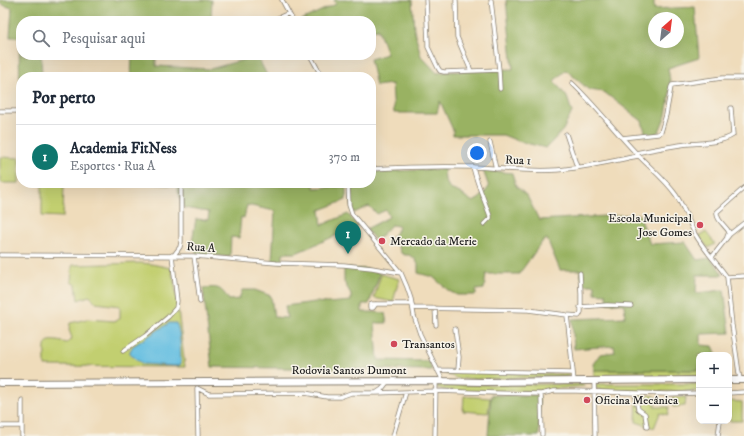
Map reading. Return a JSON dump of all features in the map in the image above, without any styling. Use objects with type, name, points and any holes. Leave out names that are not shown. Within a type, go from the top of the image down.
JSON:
[{"type":"highway","name":"Rodovia Santos Dumont","points":[[0,383],[696,380]]},
{"type":"street","points":[[282,0],[290,16]]},
{"type":"street","points":[[426,0],[428,46],[440,71],[499,70]]},
{"type":"street","points":[[456,0],[458,37],[472,70]]},
{"type":"street","points":[[491,0],[500,89]]},
{"type":"street","points":[[282,16],[289,13]]},
{"type":"street","points":[[313,60],[319,72]]},
{"type":"street","points":[[622,138],[661,132],[672,85],[722,78],[744,78]]},
{"type":"street","points":[[572,83],[677,196],[696,236],[727,277],[732,325],[741,378]]},
{"type":"street","name":"Rua 1","points":[[376,169],[414,166],[558,170],[577,167],[664,147],[729,138],[733,135],[731,108]]},
{"type":"street","points":[[0,111],[16,110]]},
{"type":"street","points":[[566,134],[577,167]]},
{"type":"street","points":[[490,142],[496,169]]},
{"type":"street","points":[[473,167],[490,216],[484,224]]},
{"type":"street","points":[[123,351],[168,317],[176,308],[177,300],[173,255],[180,247],[181,242],[181,188]]},
{"type":"street","points":[[348,188],[349,205],[352,214],[401,273],[407,287],[420,334],[443,381]]},
{"type":"street","points":[[728,237],[729,232],[718,218],[717,212],[744,188]]},
{"type":"street","points":[[712,257],[728,237],[744,223]]},
{"type":"street","name":"Rua A","points":[[0,256],[173,255],[276,263],[344,265],[376,268],[401,273]]},
{"type":"street","points":[[194,256],[200,302]]},
{"type":"street","points":[[376,304],[435,308],[528,310],[579,316],[581,312],[580,273]]},
{"type":"street","points":[[727,277],[744,276]]},
{"type":"street","points":[[580,307],[607,305],[631,306]]},
{"type":"street","points":[[435,308],[436,325]]},
{"type":"street","points":[[568,315],[572,373],[574,381]]},
{"type":"street","points":[[455,329],[459,357],[458,370]]},
{"type":"street","points":[[437,370],[572,373]]},
{"type":"street","points":[[741,378],[744,373]]},
{"type":"street","points":[[594,380],[596,436]]},
{"type":"street","points":[[376,393],[382,389],[388,381]]},
{"type":"street","points":[[435,436],[436,381]]},
{"type":"street","points":[[198,436],[197,388],[209,394],[305,394],[336,397],[351,393],[436,391],[541,394],[554,391],[594,391],[696,394]]},
{"type":"street","points":[[393,436],[406,392]]},
{"type":"street","points":[[732,393],[744,392]]},
{"type":"street","points":[[635,393],[638,409],[645,414],[647,427]]},
{"type":"street","points":[[541,394],[542,435]]},
{"type":"street","points":[[22,400],[22,436]]},
{"type":"street","points":[[718,436],[720,424]]},
{"type":"street","points":[[0,426],[21,426]]},
{"type":"green space","points":[[0,0],[212,0],[211,16],[16,16],[16,37],[10,37],[12,8],[0,4]]},
{"type":"green space","points":[[334,0],[412,0],[414,29],[421,56],[437,73],[513,69],[506,0],[654,0],[654,9],[695,7],[699,58],[668,68],[671,87],[666,115],[658,134],[646,135],[642,121],[604,92],[589,90],[566,70],[554,81],[567,97],[572,112],[563,130],[546,148],[518,141],[503,135],[453,135],[453,130],[440,101],[437,113],[394,113],[392,84],[376,86],[376,72],[373,72],[370,60],[376,60],[376,57],[387,54],[378,29],[376,29],[376,16],[310,16],[336,4]]},
{"type":"green space","points":[[19,60],[41,60],[42,72],[20,72]]},
{"type":"green space","points":[[132,60],[156,60],[156,66],[210,69],[243,60],[259,60],[265,72],[131,72]]},
{"type":"green space","points":[[0,157],[16,158],[16,183],[0,183]]},
{"type":"green space","points":[[444,169],[445,180],[450,189],[460,193],[473,202],[480,198],[489,187],[483,170],[512,173],[516,186],[527,196],[539,220],[639,214],[650,244],[685,242],[697,260],[710,258],[717,266],[723,275],[697,275],[696,293],[724,290],[730,333],[701,334],[701,345],[713,346],[716,352],[696,352],[696,370],[594,370],[593,364],[600,354],[615,352],[614,346],[574,349],[572,319],[625,317],[624,304],[607,303],[606,294],[595,293],[595,285],[583,285],[580,270],[560,270],[547,239],[542,242],[519,274],[486,274],[484,289],[476,290],[476,295],[457,295],[449,291],[433,277],[418,273],[418,264],[414,258],[401,253],[398,246],[391,238],[399,228],[398,226],[391,225],[376,241],[366,229],[389,217],[386,210],[377,214],[369,206],[354,213],[352,209],[350,188],[376,188],[376,172]]},
{"type":"green space","points":[[42,188],[64,188],[63,217],[42,216]]},
{"type":"green space","points":[[177,188],[346,188],[346,200],[320,210],[322,225],[348,214],[358,226],[296,253],[283,253],[283,262],[272,261],[275,211],[247,205],[244,218],[241,217],[239,238],[231,237],[230,257],[196,254],[197,243],[192,241],[196,219],[208,220],[209,212],[184,208]]},
{"type":"green space","points":[[706,232],[715,244],[708,248],[699,236]]},
{"type":"green space","points":[[141,263],[171,268],[175,285],[185,367],[45,366],[46,343],[49,341],[59,341],[67,343],[72,338],[69,330],[70,323],[87,319],[114,321],[120,319],[120,306],[96,303],[89,296],[78,300],[76,285],[71,282],[73,265]]},
{"type":"green space","points":[[344,269],[367,269],[380,273],[369,304],[362,304],[362,312],[385,313],[387,323],[375,323],[378,360],[429,361],[432,370],[212,367],[203,288],[218,288],[229,300],[239,299],[242,290],[255,290],[271,296],[274,317],[287,318],[285,306],[315,302],[328,303],[351,301],[351,294],[344,282]]},
{"type":"green space","points":[[381,274],[399,279],[393,302],[374,298]]},
{"type":"green space","points":[[594,370],[696,370],[696,377],[594,377]]},
{"type":"green space","points":[[445,372],[570,375],[566,377],[459,379],[446,374]]},
{"type":"green space","points":[[583,384],[585,386],[534,391],[464,391],[445,390],[436,387],[437,385]]},
{"type":"green space","points":[[595,384],[696,384],[696,391],[681,392],[602,390],[595,388]]},
{"type":"green space","points":[[491,395],[539,395],[539,436],[488,436]]},
{"type":"green space","points":[[637,395],[655,396],[655,407],[669,407],[668,415],[660,413],[654,428],[636,422]]},
{"type":"green space","points":[[464,396],[490,398],[488,413],[463,411]]},
{"type":"green space","points":[[672,397],[686,397],[685,406],[673,407]]},
{"type":"green space","points":[[732,401],[742,402],[742,421],[732,421]]},
{"type":"water","points":[[169,323],[176,323],[178,327],[181,364],[178,366],[173,366],[143,364],[130,353],[133,346]]},
{"type":"place","name":"Escola Municipal Jose Gomes","points":[[700,225]]},
{"type":"place","name":"Mercado da Merie","points":[[382,241]]},
{"type":"place","name":"Academia FitNess","points":[[348,254]]},
{"type":"place","name":"Transantos","points":[[394,344]]},
{"type":"place","name":"Oficina Mecânica","points":[[587,400]]}]
